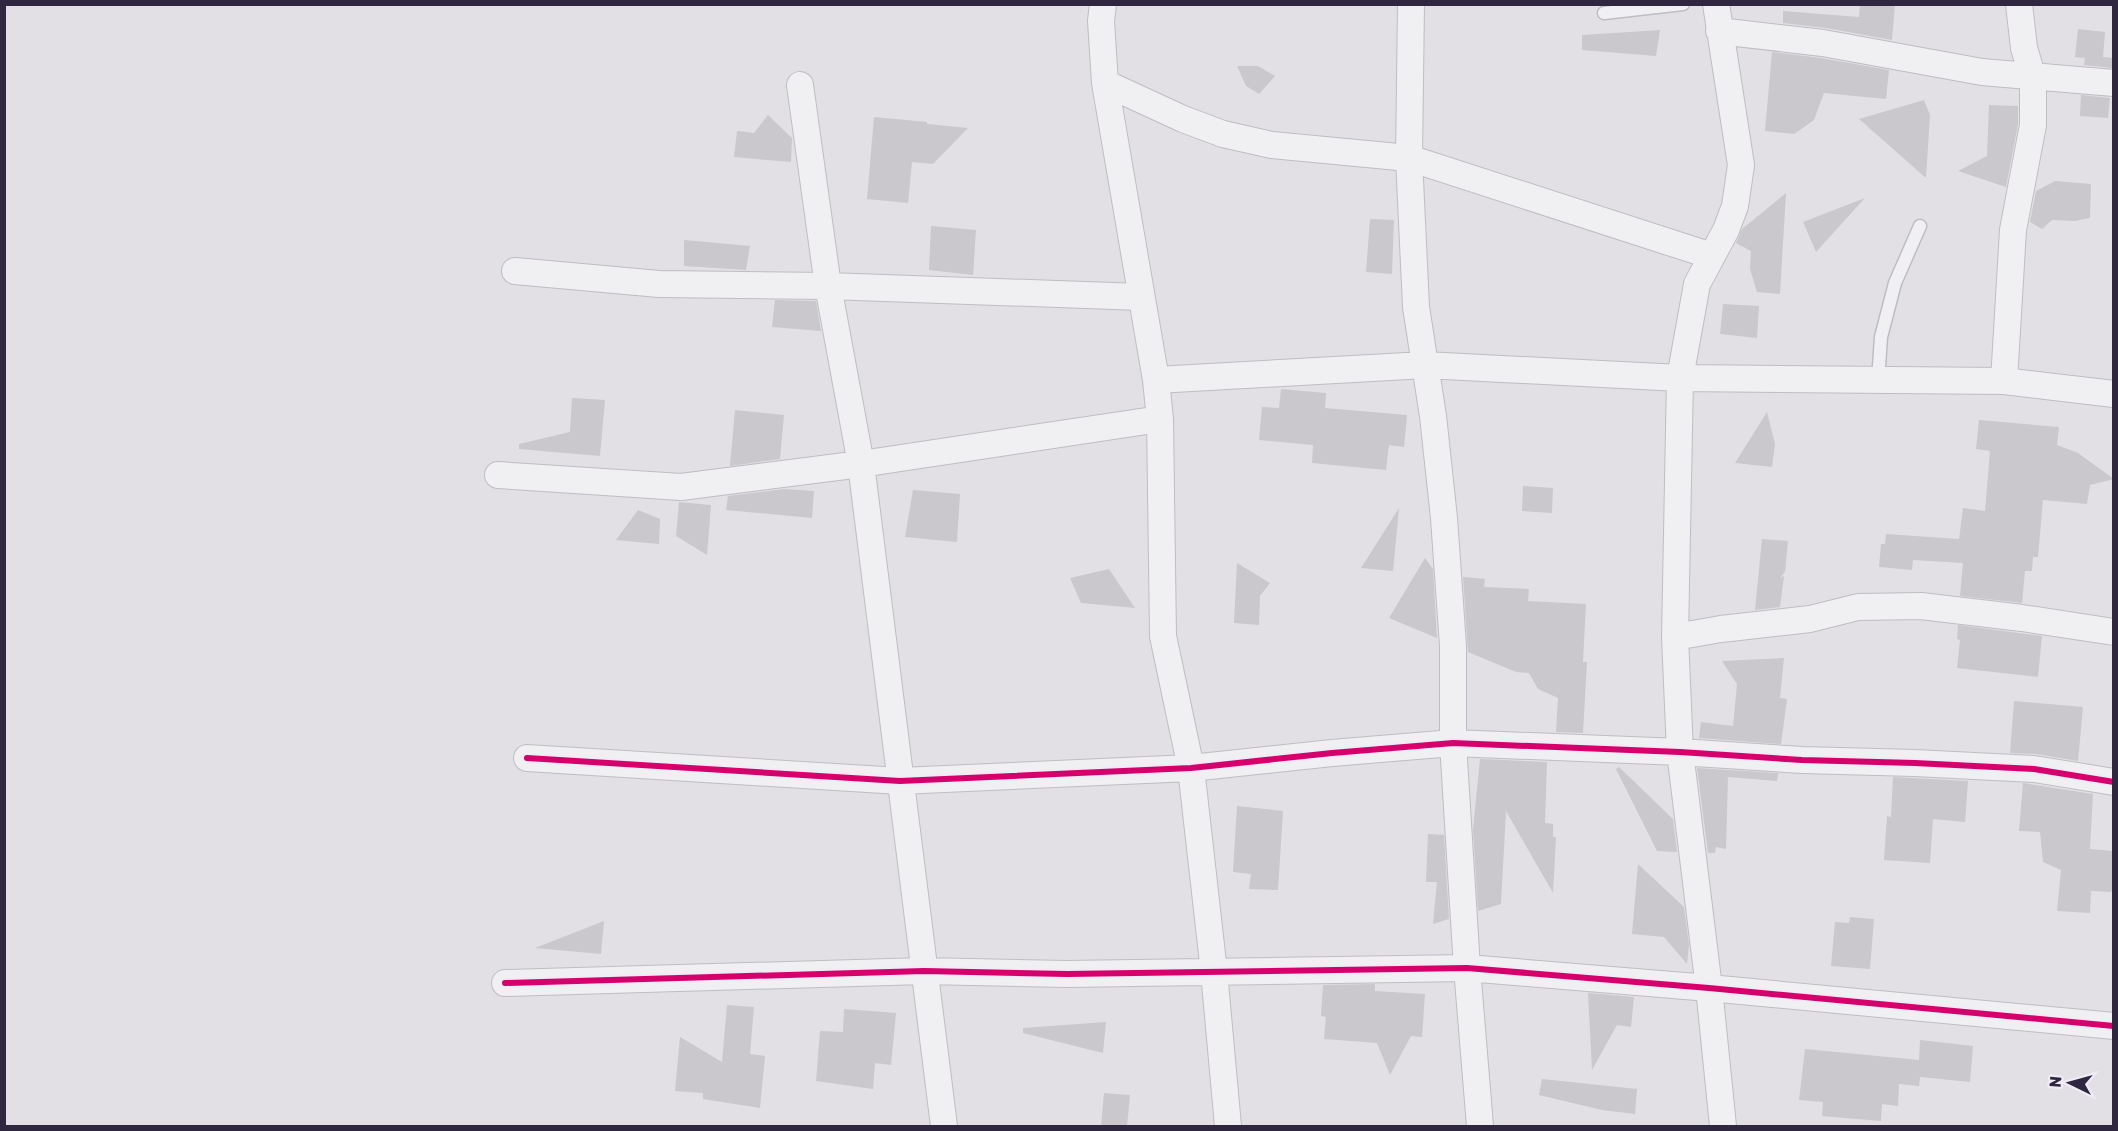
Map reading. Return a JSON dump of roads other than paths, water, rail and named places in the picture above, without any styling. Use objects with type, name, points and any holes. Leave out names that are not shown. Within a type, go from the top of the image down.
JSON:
[{"type":"street","points":[[1103,4],[1101,21],[1105,83],[1156,380],[1160,419],[1163,636],[1191,768],[1214,972],[1228,1126]]},
{"type":"street","points":[[1411,4],[1409,159],[1416,307],[1433,416],[1444,518],[1453,645],[1453,742],[1467,968],[1480,1126]]},
{"type":"street","points":[[1716,4],[1741,165],[1736,206],[1697,284],[1680,378],[1675,638],[1680,752],[1709,988],[1723,1126]]},
{"type":"street","points":[[2004,381],[2013,230],[2033,125],[2033,78],[2024,48],[2019,4]]},
{"type":"street","points":[[1719,31],[1823,43],[1982,72],[2114,83]]},
{"type":"street","points":[[1105,83],[1183,119],[1223,134],[1272,146],[1409,159],[1712,256]]},
{"type":"street","points":[[800,85],[828,286],[861,464],[944,1126]]},
{"type":"street","points":[[515,271],[659,284],[828,286],[1141,297]]},
{"type":"street","points":[[1156,380],[1425,365],[1680,378],[2004,381],[2114,394]]},
{"type":"street","points":[[498,475],[681,487],[861,464],[1160,419]]},
{"type":"street","points":[[1675,638],[1722,629],[1810,619],[1858,607],[1921,606],[2114,632]]},
{"type":"street","points":[[527,758],[900,781],[1191,768],[1453,742],[2034,769],[2114,782]]},
{"type":"street","points":[[505,983],[924,971],[1067,974],[1467,968],[2114,1026]]},
{"type":"lane","points":[[1604,13],[1683,4]]},
{"type":"lane","points":[[1878,380],[1881,337],[1895,283],[1920,226]]}]
